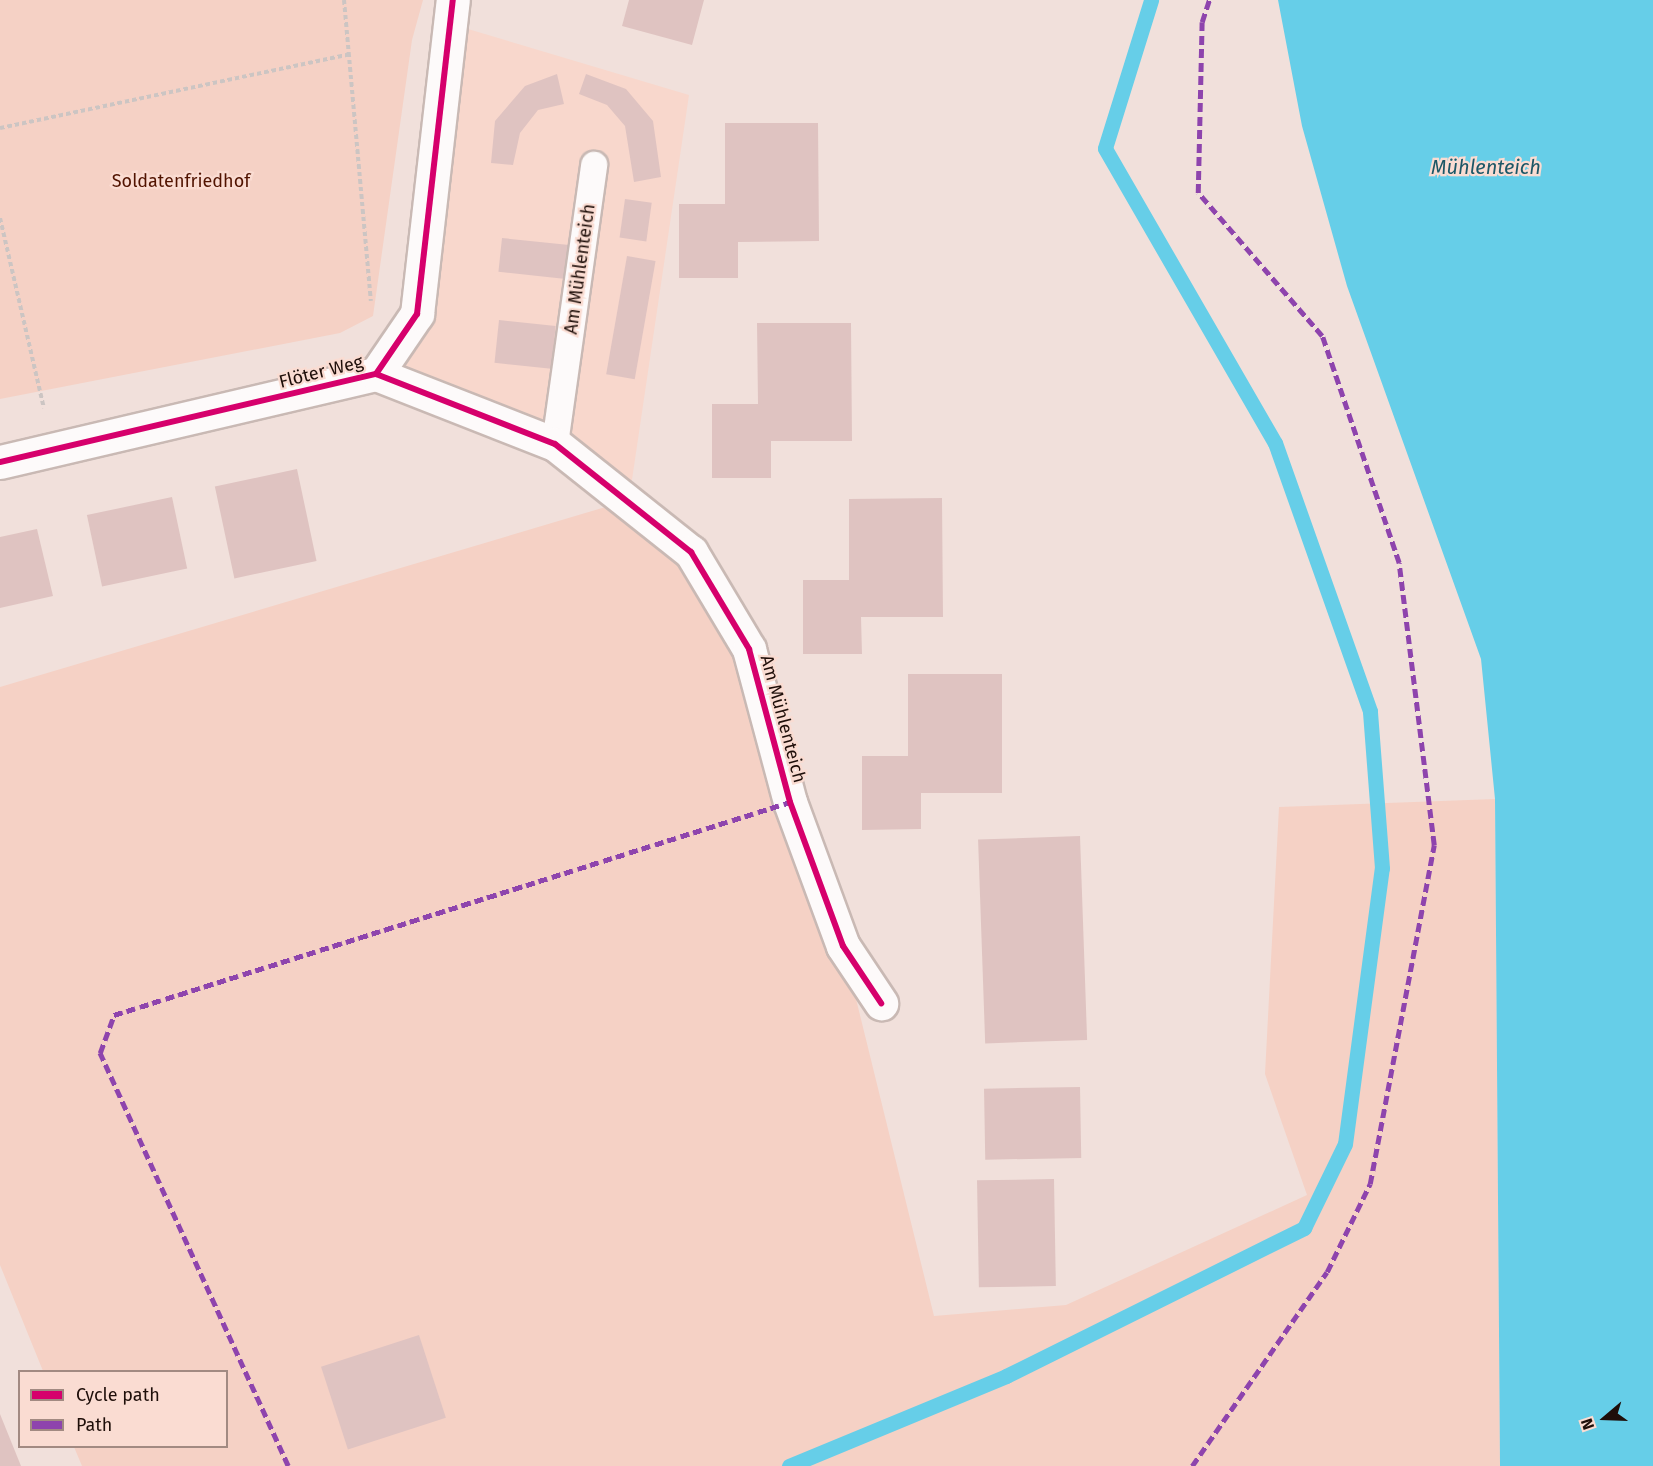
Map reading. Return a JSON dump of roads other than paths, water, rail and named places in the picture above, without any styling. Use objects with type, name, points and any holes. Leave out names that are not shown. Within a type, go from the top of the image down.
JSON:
[{"type":"street","name":"Flöter Weg","points":[[0,462],[376,374],[417,315],[453,0]]},
{"type":"street","name":"Am Mühlenteich","points":[[376,374],[555,444],[691,552],[749,649],[790,802],[843,946],[881,1003]]},
{"type":"lane","name":"Am Mühlenteich","points":[[555,444],[594,165]]},
{"type":"water","name":"Mühlenteich","points":[[1278,0],[1653,0],[1653,1466],[1500,1466],[1495,799],[1481,659],[1347,286],[1302,126]]},
{"type":"waterway","points":[[789,1466],[1006,1376],[1304,1228],[1345,1144],[1382,868],[1370,711],[1275,443],[1105,148],[1151,0]]},
{"type":"park label","name":"Soldatenfriedhof","points":[[181,181]]}]
